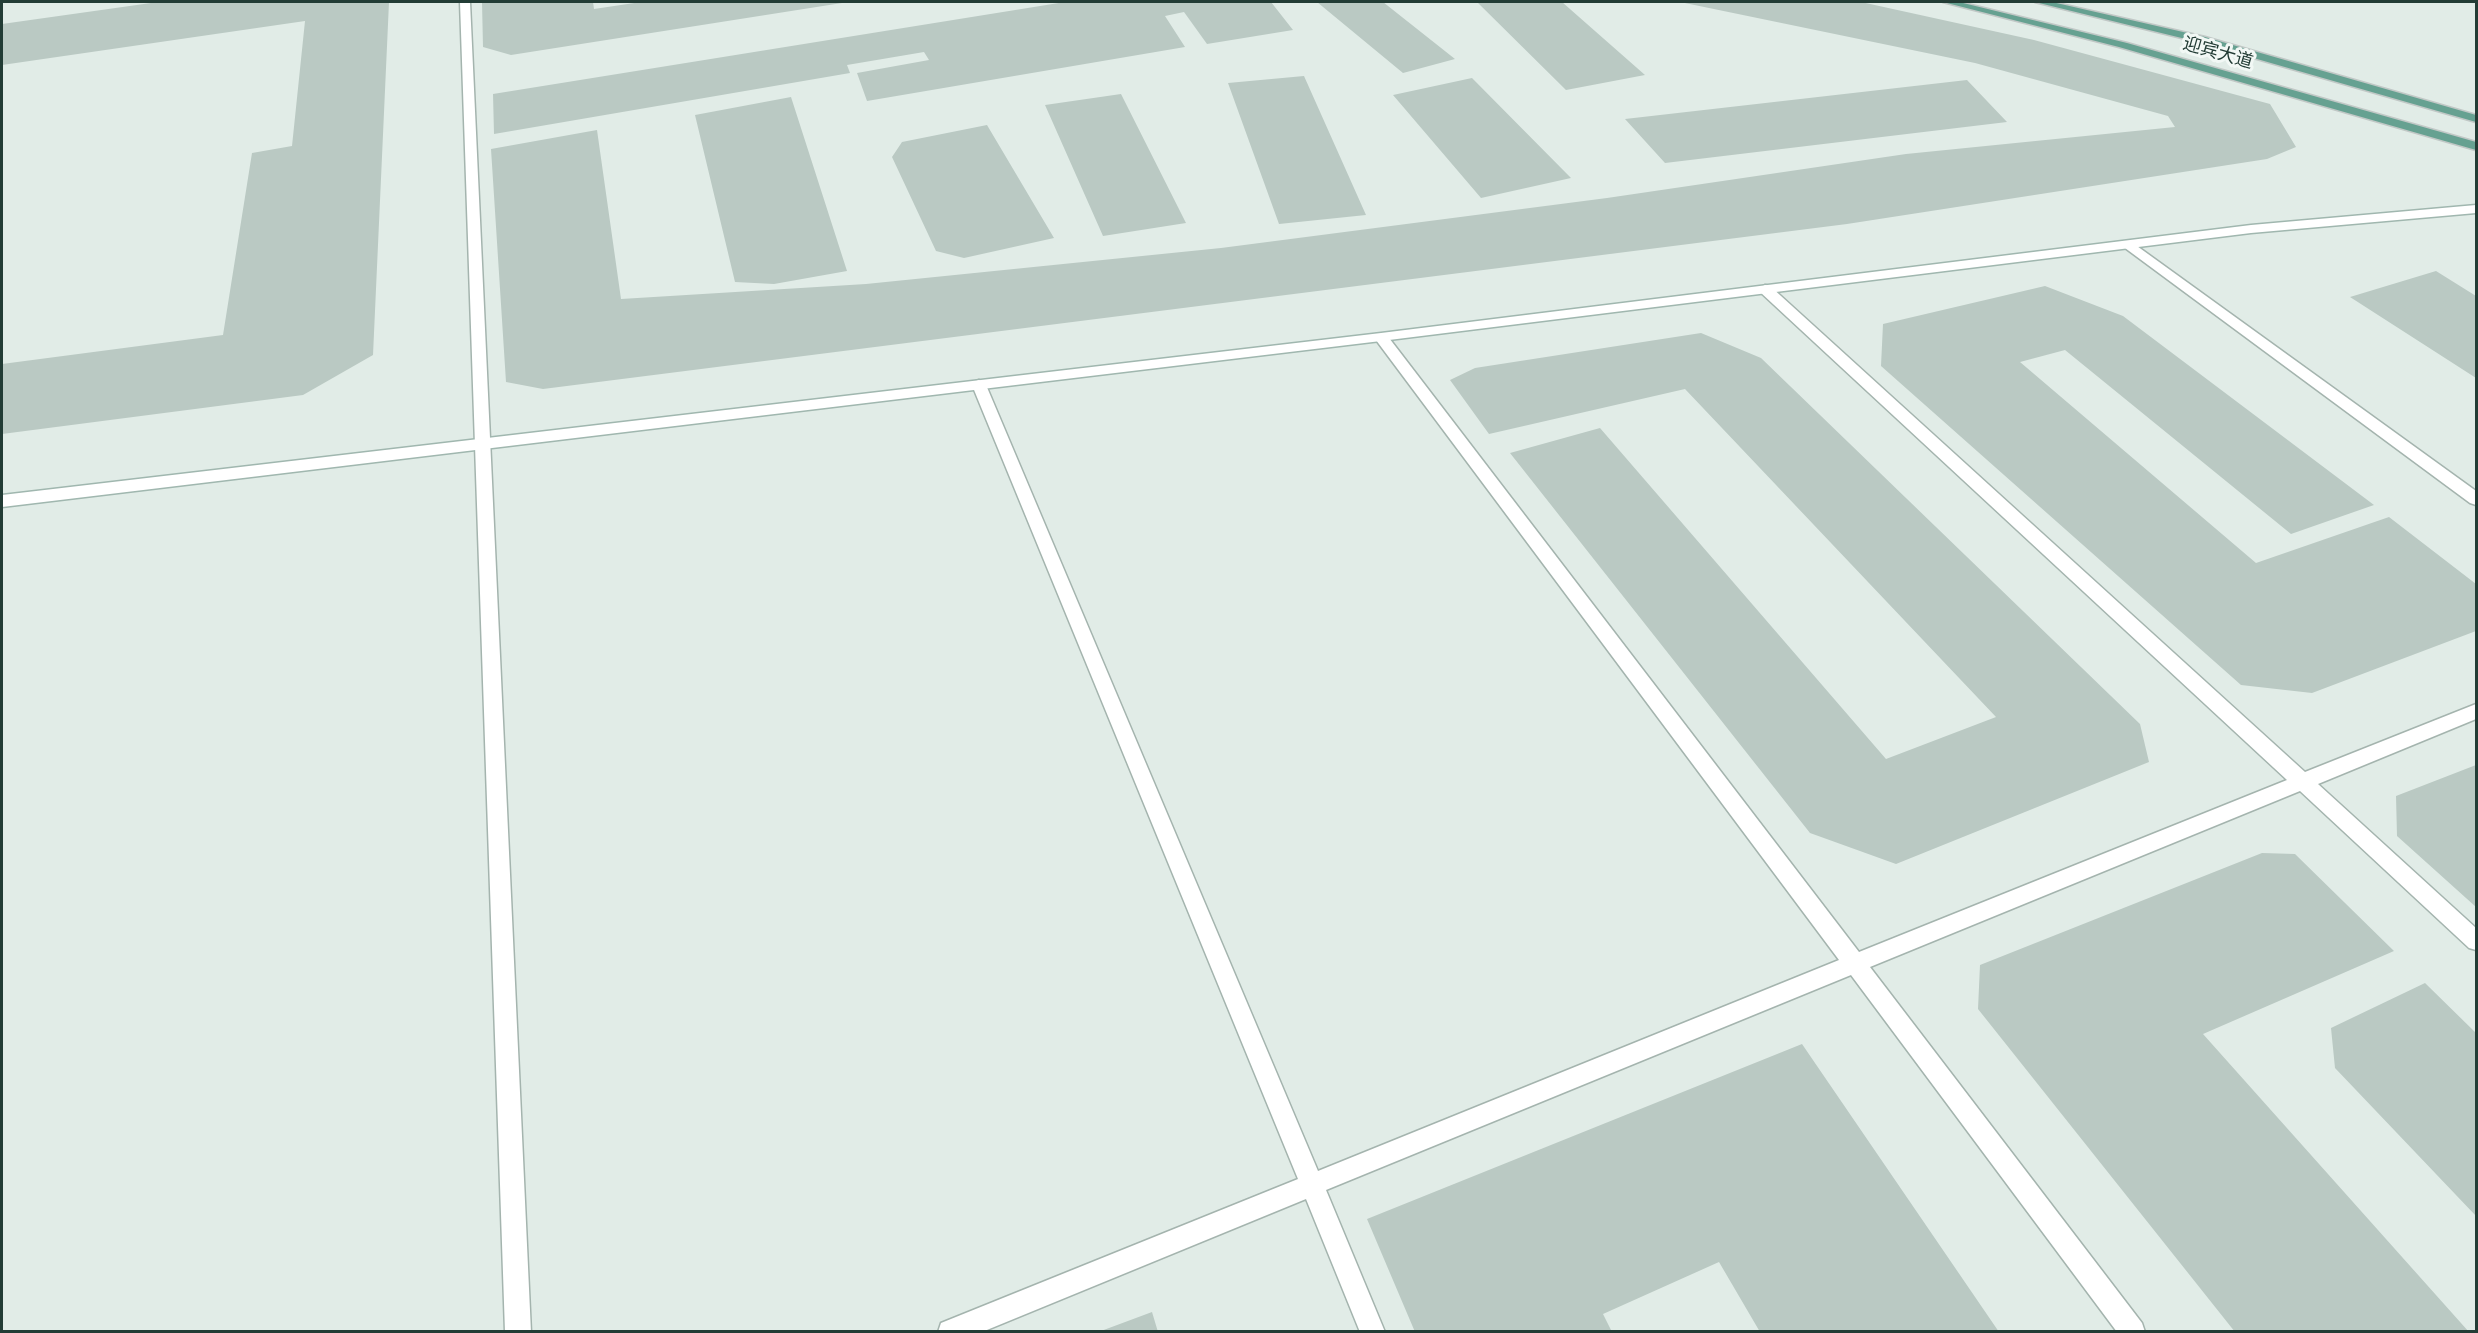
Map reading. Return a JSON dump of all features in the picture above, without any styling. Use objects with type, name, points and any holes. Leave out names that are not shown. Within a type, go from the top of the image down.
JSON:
[{"type":"main road","name":"迎宾大道","points":[[1948,2],[2123,45],[2476,146]]},
{"type":"main road","name":"迎宾大道","points":[[2040,2],[2201,39],[2476,119]]},
{"type":"street","points":[[465,2],[518,1332]]},
{"type":"street","points":[[2,501],[484,446],[2251,229],[2476,209]]},
{"type":"street","points":[[2130,244],[2476,498]]},
{"type":"street","points":[[1765,289],[2476,941]]},
{"type":"street","points":[[1381,337],[2133,1332]]},
{"type":"street","points":[[979,385],[1373,1332]]},
{"type":"street","points":[[950,1332],[2301,780],[2476,711]]},
{"type":"building","points":[[158,2],[389,2],[373,355],[303,395],[2,434],[2,364],[223,335],[252,153],[292,146],[305,21],[2,65],[2,24]]},
{"type":"building","points":[[482,2],[593,2],[594,9],[641,2],[842,3],[511,55],[483,47]]},
{"type":"building","points":[[1065,2],[1271,2],[1293,30],[1207,44],[1184,12],[1165,16],[1185,47],[867,101],[857,73],[929,60],[924,52],[847,65],[850,73],[494,134],[493,94]]},
{"type":"building","points":[[1317,2],[1383,2],[1455,59],[1403,73]]},
{"type":"building","points":[[1477,2],[1562,2],[1645,75],[1566,90]]},
{"type":"building","points":[[1680,2],[1861,2],[2034,40],[2270,104],[2296,147],[2267,159],[1847,224],[543,389],[506,382],[491,149],[597,130],[621,299],[866,284],[1221,248],[1607,198],[1906,154],[2175,127],[2168,116],[1975,63]]},
{"type":"building","points":[[1304,76],[1366,215],[1279,224],[1228,83]]},
{"type":"building","points":[[1472,78],[1571,178],[1481,198],[1393,95]]},
{"type":"building","points":[[1967,80],[2007,122],[1665,163],[1625,119]]},
{"type":"building","points":[[1121,94],[1186,223],[1103,236],[1045,105]]},
{"type":"building","points":[[791,97],[847,271],[774,284],[735,282],[695,115]]},
{"type":"building","points":[[987,125],[1054,238],[964,258],[936,251],[892,157],[902,142]]},
{"type":"building","points":[[2436,271],[2476,296],[2476,378],[2350,297]]},
{"type":"building","points":[[2045,286],[2123,316],[2374,505],[2291,534],[2065,350],[2020,362],[2256,563],[2389,517],[2476,584],[2476,631],[2312,693],[2241,685],[1881,366],[1883,324]]},
{"type":"building","points":[[1701,333],[1761,358],[2140,724],[2149,762],[1896,864],[1810,833],[1510,453],[1600,428],[1886,759],[1996,717],[1685,389],[1489,434],[1450,380],[1475,368]]},
{"type":"building","points":[[2476,765],[2476,907],[2397,836],[2396,796]]},
{"type":"building","points":[[2262,853],[2295,854],[2394,951],[2203,1034],[2469,1332],[2235,1332],[1978,1009],[1980,965]]},
{"type":"building","points":[[2425,983],[2476,1033],[2476,1216],[2335,1068],[2331,1028]]},
{"type":"building","points":[[1802,1044],[1999,1332],[1760,1332],[1719,1262],[1603,1314],[1612,1332],[1415,1332],[1367,1219]]},
{"type":"building","points":[[1152,1312],[1158,1332],[1101,1331]]}]
